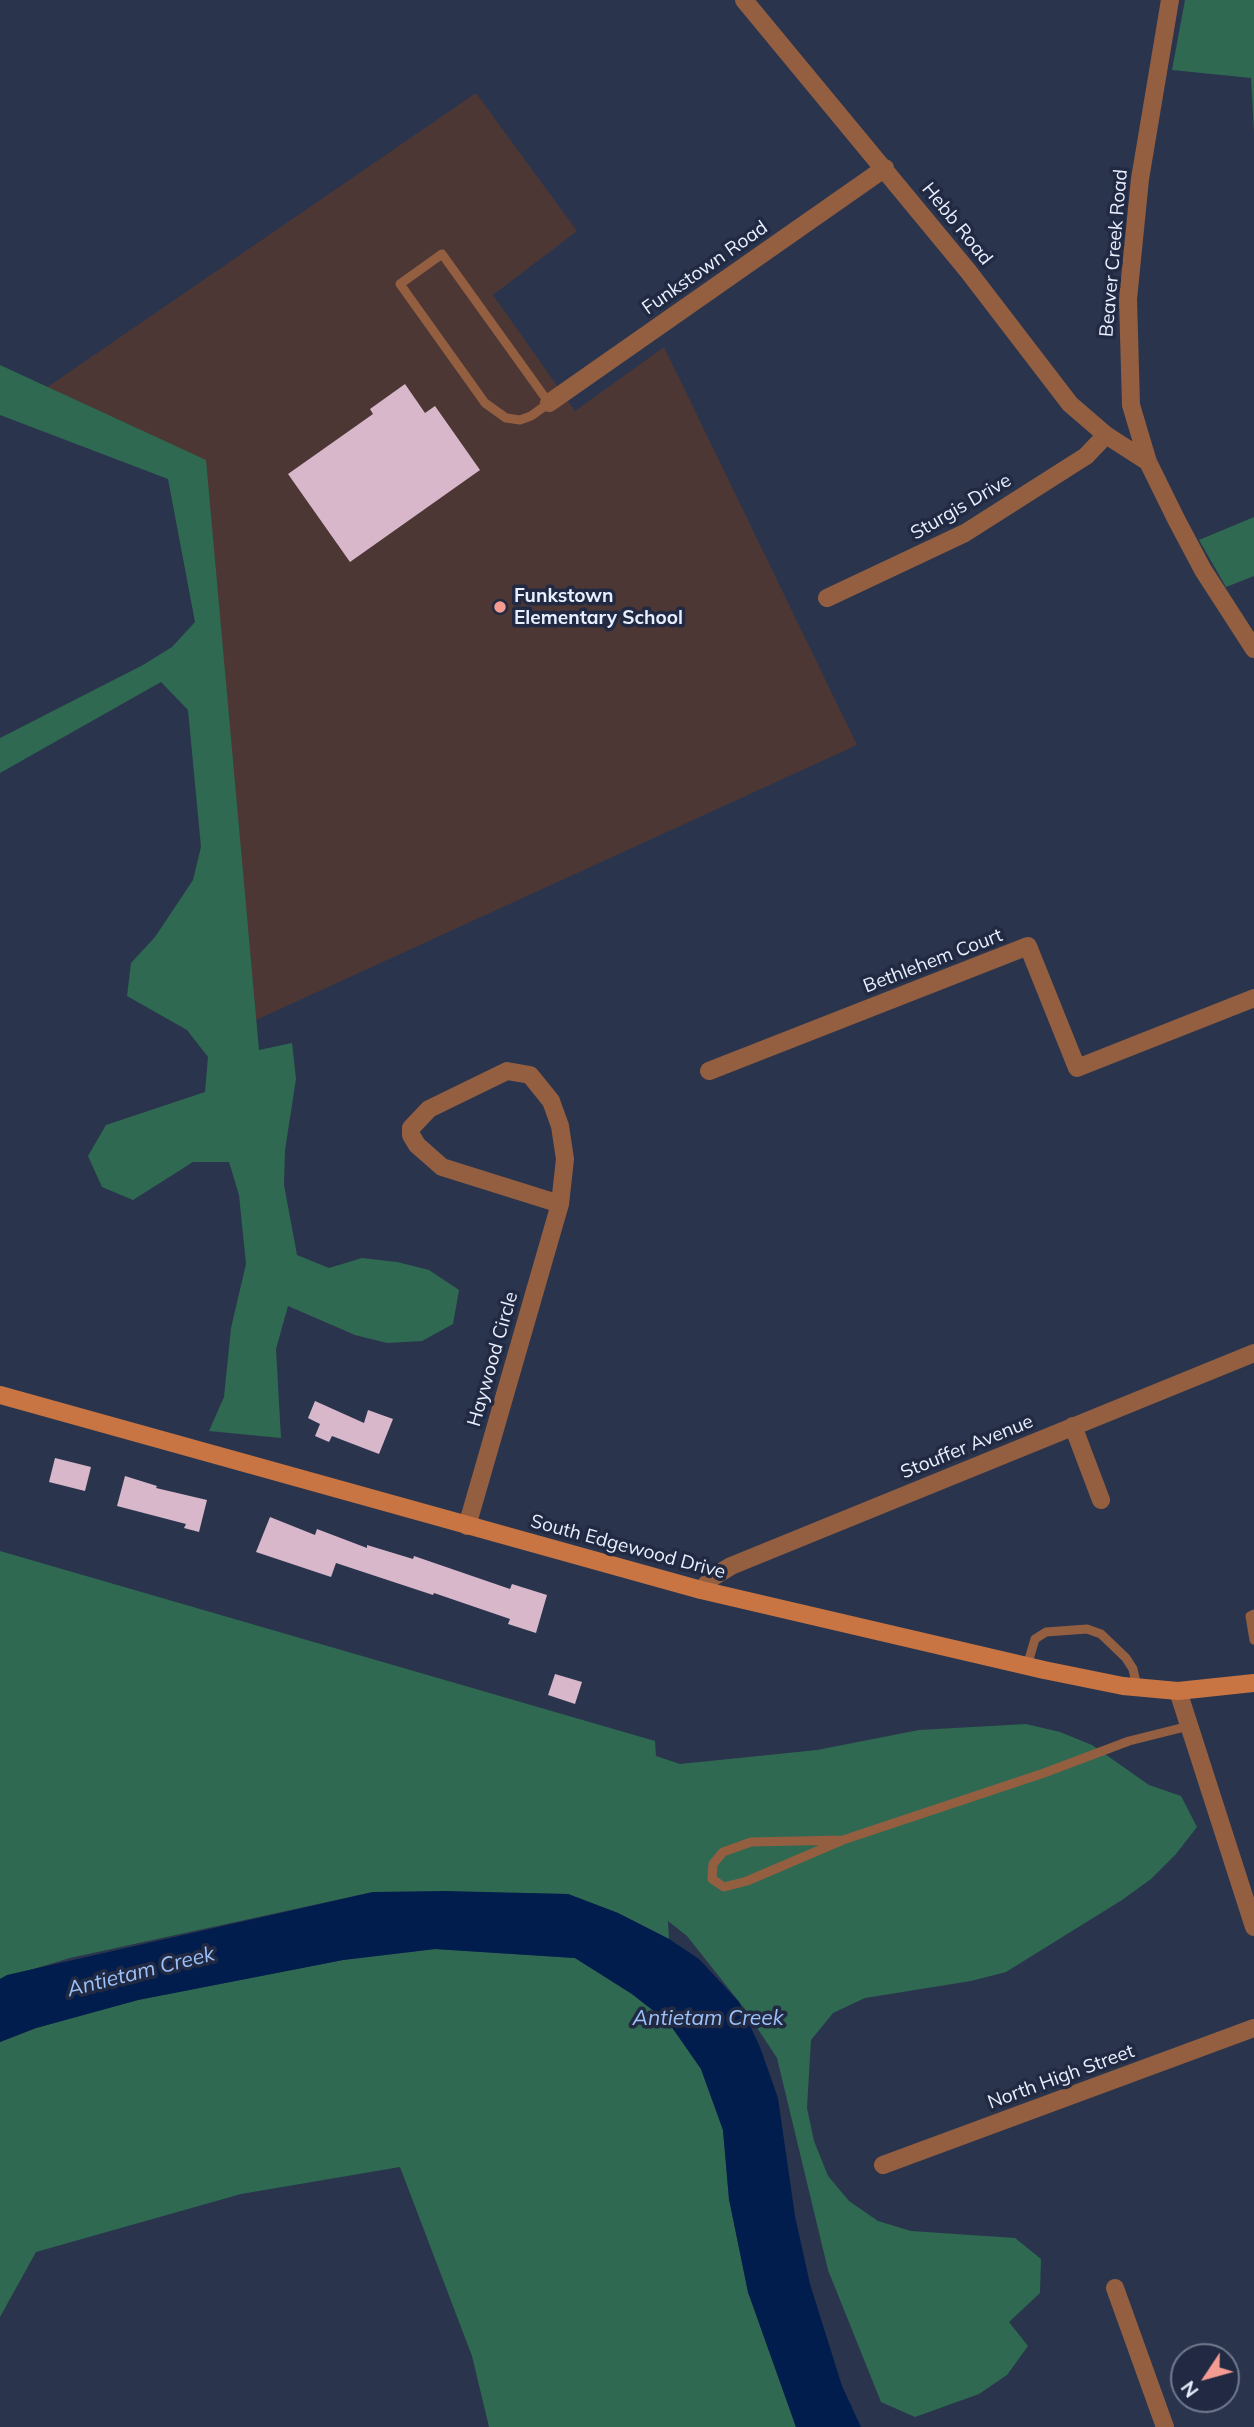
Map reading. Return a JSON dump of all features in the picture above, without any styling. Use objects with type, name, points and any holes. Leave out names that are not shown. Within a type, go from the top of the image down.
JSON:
[{"type":"main road","name":"South Edgewood Drive","points":[[0,1395],[701,1590],[1027,1665],[1137,1687],[1178,1691],[1254,1683]]},
{"type":"street","name":"Hebb Road","points":[[744,0],[885,168],[1070,404],[1106,435],[1148,462]]},
{"type":"street","name":"Beaver Creek Road","points":[[1170,0],[1140,179],[1128,299],[1131,405],[1148,462],[1203,570],[1254,649]]},
{"type":"street","name":"Funkstown Road","points":[[549,403],[885,168]]},
{"type":"street","name":"Sturgis Drive","points":[[827,598],[965,533],[1086,456],[1106,435]]},
{"type":"street","name":"Bethlehem Court","points":[[709,1071],[1028,946],[1076,1068],[1254,998]]},
{"type":"street","name":"Haywood Circle","points":[[467,1526],[560,1204],[565,1159],[560,1126],[551,1101],[530,1075],[507,1071],[429,1109],[411,1128],[411,1135],[417,1145],[442,1167],[560,1204]]},
{"type":"street","name":"Stouffer Avenue","points":[[701,1590],[713,1577],[731,1566],[1254,1353]]},
{"type":"street","points":[[1073,1426],[1101,1500]]},
{"type":"street","points":[[1178,1691],[1254,1927]]},
{"type":"street","name":"North High Street","points":[[883,2165],[1254,2028]]},
{"type":"street","points":[[1115,2288],[1165,2427]]},
{"type":"lane","points":[[442,254],[549,403],[531,416],[520,420],[494,413],[400,284],[442,254]]},
{"type":"lane","points":[[1254,1614],[1250,1616],[1254,1640]]},
{"type":"lane","points":[[1027,1665],[1035,1639],[1046,1632],[1087,1629],[1101,1634],[1126,1658],[1133,1668],[1137,1687]]},
{"type":"lane","points":[[843,1840],[751,1842],[723,1852],[712,1864],[712,1879],[724,1887],[747,1881],[843,1840],[1044,1773],[1129,1741],[1189,1726]]},
{"type":"shaded area","name":"Funkstown Elementary School","points":[[476,93],[577,231],[493,295],[575,411],[664,347],[857,745],[245,1025],[199,468],[30,399]]},
{"type":"green space","points":[[1185,0],[1254,0],[1254,133],[1251,78],[1172,70]]},
{"type":"green space","points":[[0,365],[206,460],[259,1050],[292,1043],[296,1079],[285,1150],[284,1185],[297,1255],[329,1268],[362,1258],[397,1262],[429,1270],[459,1290],[453,1324],[422,1341],[387,1343],[355,1335],[288,1306],[276,1349],[281,1438],[209,1431],[224,1397],[231,1328],[246,1264],[239,1195],[229,1162],[193,1162],[133,1200],[102,1187],[88,1156],[106,1125],[205,1092],[208,1057],[187,1030],[127,996],[131,963],[155,937],[193,880],[201,847],[188,710],[161,682],[0,773],[0,738],[143,665],[172,647],[195,622],[168,479],[0,415]]},
{"type":"green space","points":[[1254,517],[1254,576],[1226,587],[1199,540]]},
{"type":"green space","points":[[0,1551],[655,1741],[656,1756],[680,1764],[817,1750],[919,1730],[1026,1724],[1060,1732],[1092,1745],[1149,1785],[1181,1796],[1197,1827],[1176,1854],[1151,1879],[1122,1900],[1006,1972],[971,1981],[865,1998],[833,2013],[811,2040],[807,2108],[814,2141],[828,2176],[849,2201],[878,2221],[911,2231],[1015,2238],[1041,2259],[1040,2293],[1009,2322],[1028,2346],[1007,2375],[979,2394],[915,2417],[881,2402],[828,2270],[777,2058],[744,2008],[687,1936],[668,1921],[669,1939],[618,1913],[568,1894],[373,1892],[70,1958],[0,1979]]},
{"type":"green space","points":[[435,1949],[575,1958],[632,1994],[669,2023],[701,2069],[723,2130],[729,2199],[748,2292],[796,2427],[489,2427],[472,2356],[400,2167],[241,2194],[36,2252],[0,2317],[0,2042],[36,2028],[138,2000],[343,1960]]},
{"type":"water","name":"Antietam Creek","points":[[373,1892],[568,1894],[618,1913],[669,1939],[699,1959],[739,2002],[760,2047],[778,2098],[795,2216],[810,2284],[842,2386],[861,2427],[796,2427],[748,2292],[729,2199],[723,2130],[701,2069],[669,2023],[632,1994],[575,1958],[435,1949],[343,1960],[138,2000],[36,2028],[0,2042],[0,1979],[7,1975]]},
{"type":"building","points":[[405,384],[425,413],[435,406],[480,470],[350,562],[288,474],[373,414],[370,409]]},
{"type":"building","points":[[315,1401],[364,1423],[368,1410],[393,1419],[379,1454],[332,1436],[329,1442],[315,1436],[320,1424],[308,1418]]},
{"type":"building","points":[[55,1458],[91,1467],[85,1491],[49,1482]]},
{"type":"building","points":[[125,1476],[157,1486],[156,1488],[207,1500],[199,1532],[184,1528],[186,1524],[117,1506]]},
{"type":"building","points":[[270,1517],[315,1535],[317,1529],[367,1548],[367,1545],[413,1559],[414,1556],[510,1589],[512,1584],[547,1595],[536,1633],[508,1624],[510,1619],[336,1563],[331,1577],[256,1552]]},
{"type":"building","points":[[555,1674],[582,1682],[575,1704],[548,1695]]},
{"type":"place","name":"Funkstown Elementary School","points":[[500,607]]}]
